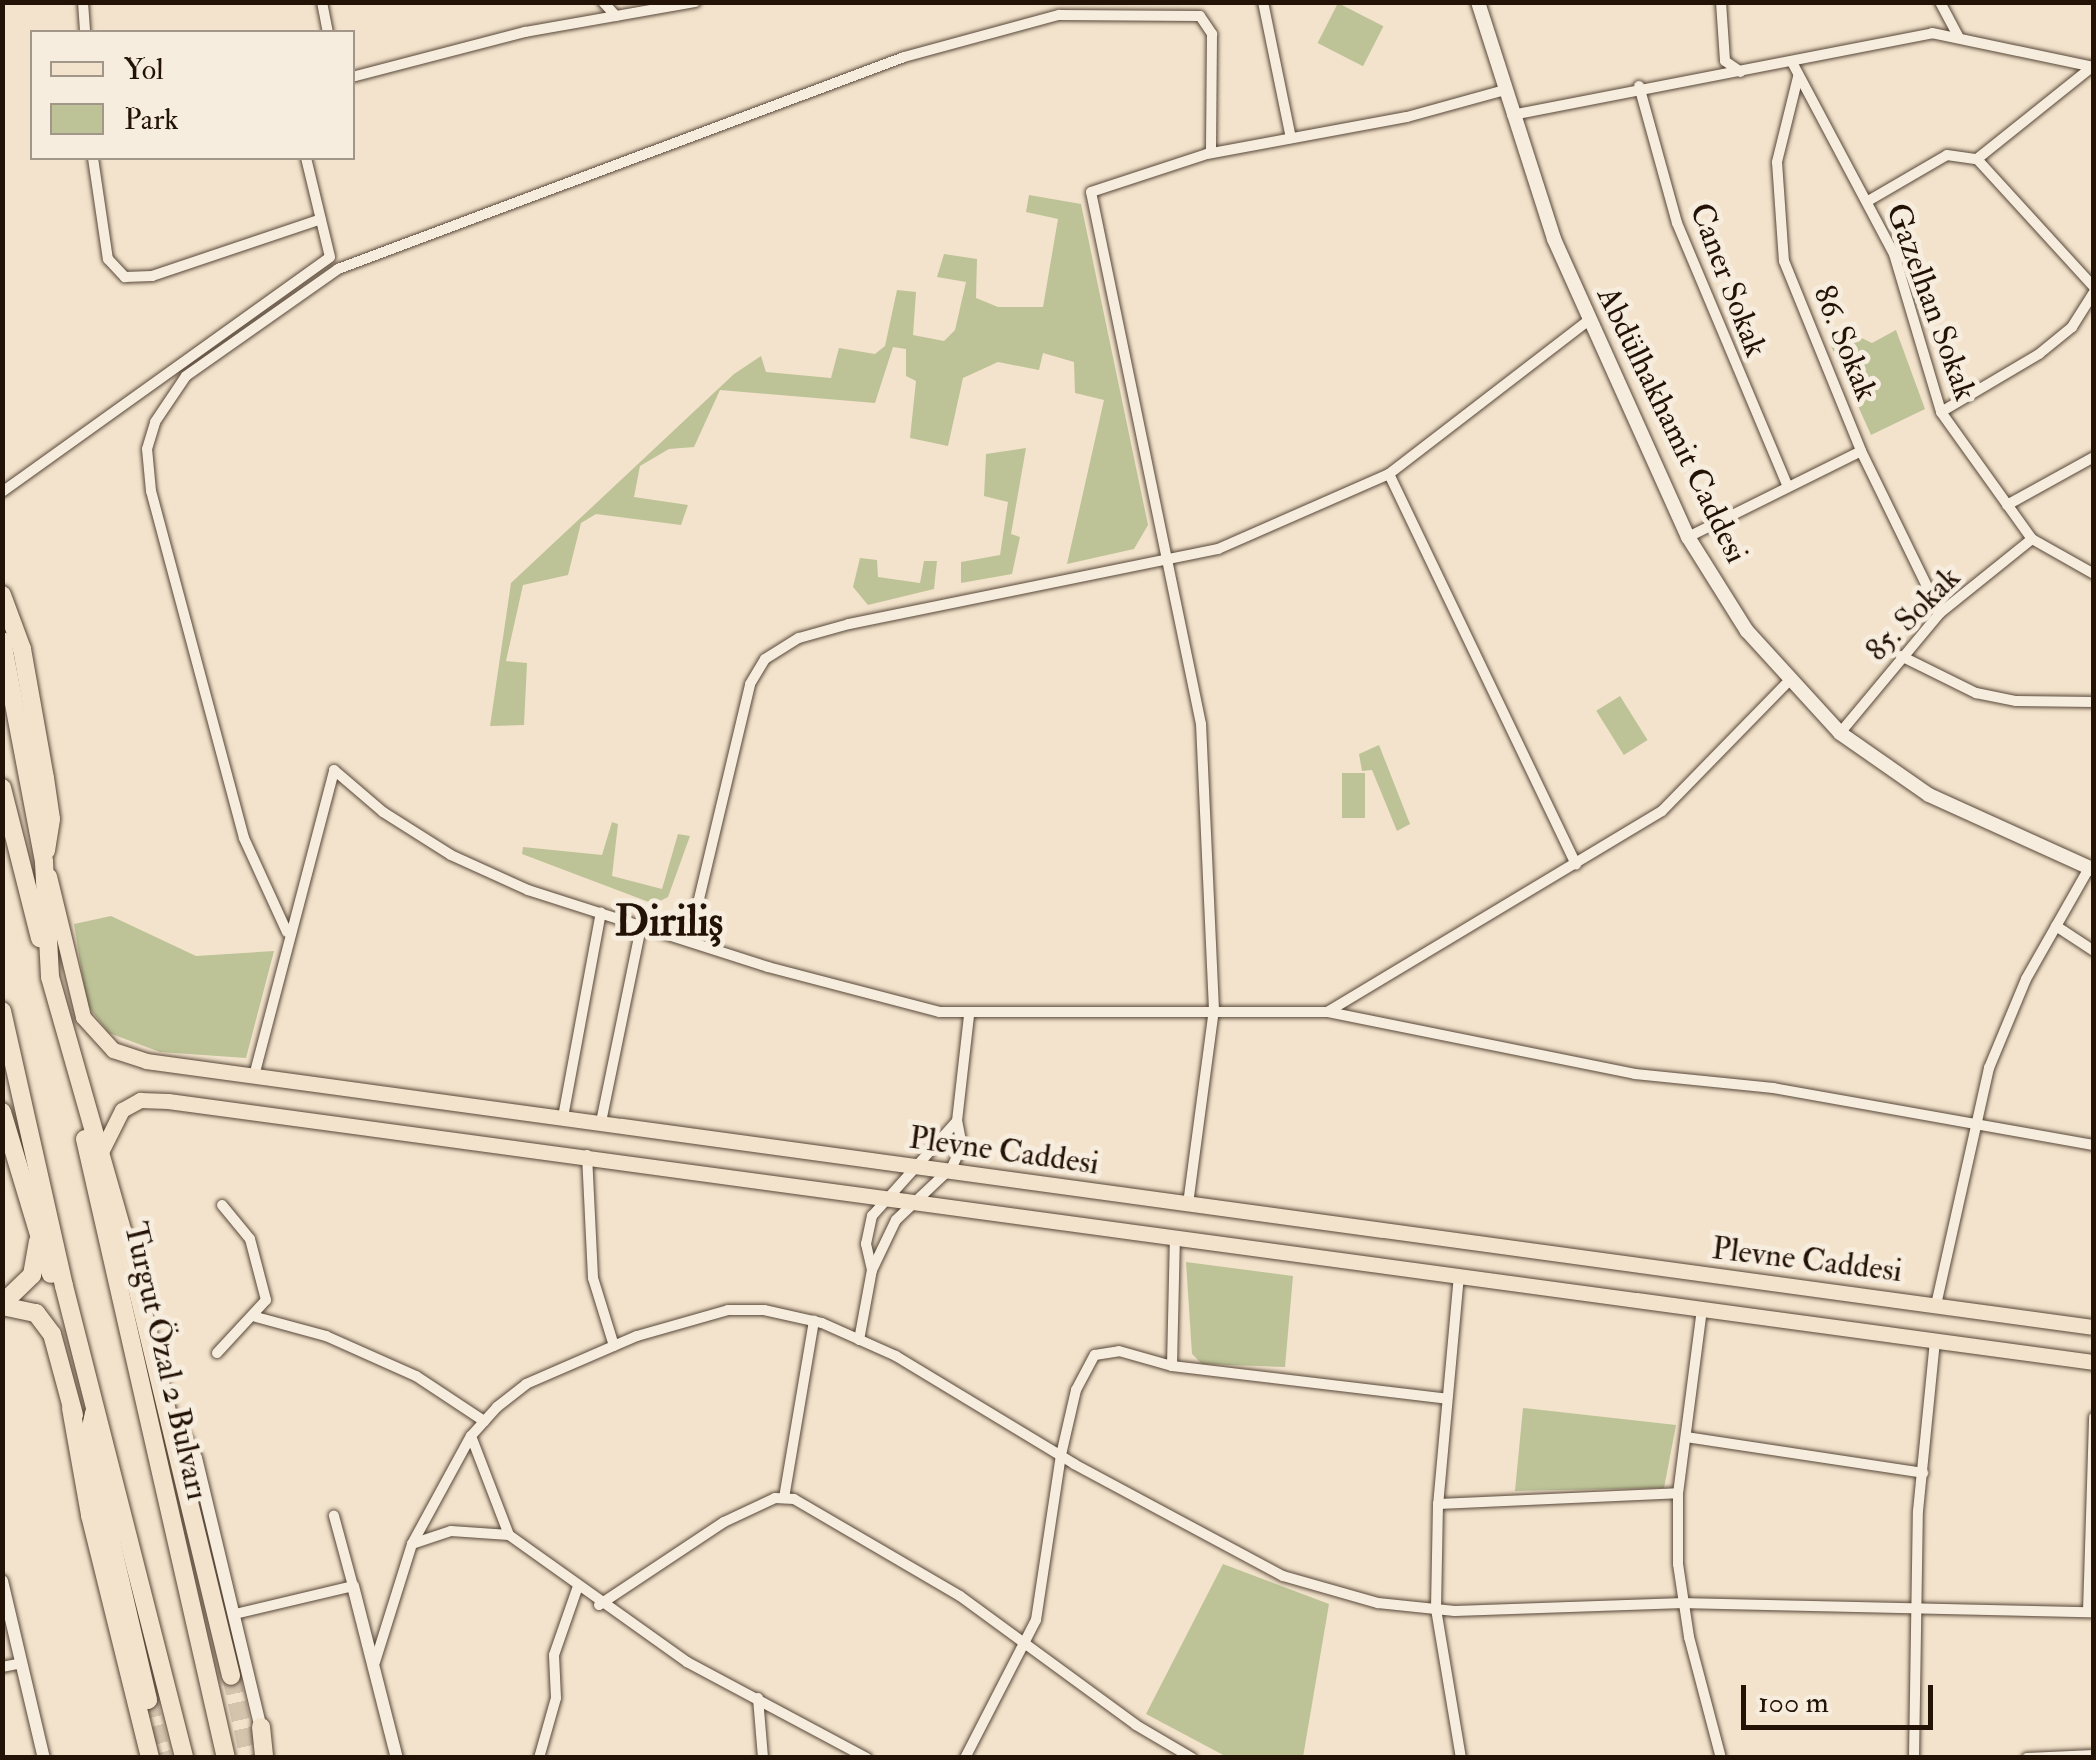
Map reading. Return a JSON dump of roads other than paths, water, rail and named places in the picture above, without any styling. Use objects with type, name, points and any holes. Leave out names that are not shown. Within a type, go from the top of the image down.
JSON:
[{"type":"highway","name":"Turgut Özal 2 Bulvarı","points":[[2,594],[18,632],[45,778],[51,819],[44,862]]},
{"type":"highway","name":"Turgut Özal 2 Bulvarı","points":[[2,641],[44,862],[50,977],[164,1396],[231,1676]]},
{"type":"highway","name":"Turgut Özal 2 Bulvarı","points":[[2,788],[50,977],[226,1758]]},
{"type":"highway","points":[[2,1011],[95,1407],[184,1758]]},
{"type":"highway","points":[[2,1112],[95,1407],[88,1442]]},
{"type":"highway","points":[[2,1305],[32,1275],[39,1237]]},
{"type":"highway","points":[[2,1305],[36,1313],[52,1334],[71,1408],[90,1515],[150,1758]]},
{"type":"highway","points":[[71,1408],[88,1442],[148,1700]]},
{"type":"highway","points":[[261,1727],[266,1758]]},
{"type":"main road","name":"Abdülhakhamit Caddesi","points":[[1483,4],[1509,116],[1590,319],[1688,537],[1788,684],[1840,734],[1929,795],[2091,869]]},
{"type":"main road","name":"Plevne Caddesi","points":[[44,862],[78,1000],[101,1041],[146,1061],[2094,1327]]},
{"type":"main road","name":"Plevne Caddesi","points":[[100,1152],[122,1110],[150,1100],[587,1154],[2094,1362]]},
{"type":"street","points":[[83,2],[85,30]]},
{"type":"street","points":[[322,2],[328,30]]},
{"type":"street","points":[[603,2],[616,16]]},
{"type":"street","points":[[355,76],[525,32],[695,2]]},
{"type":"street","points":[[1262,2],[1291,138]]},
{"type":"street","points":[[1721,2],[1726,61],[1742,72]]},
{"type":"street","points":[[1940,2],[1959,36]]},
{"type":"street","points":[[287,932],[244,838],[151,491],[147,449],[154,422],[186,376],[338,269],[904,58],[1059,15],[1200,16],[1212,34],[1211,153]]},
{"type":"street","points":[[1509,116],[1639,86],[1792,64],[1932,33],[2093,66]]},
{"type":"street","name":"Gazelhan Sokak","points":[[1792,64],[1894,254],[1940,412],[2032,539],[2094,574]]},
{"type":"street","points":[[1976,159],[2093,66]]},
{"type":"street","name":"86. Sokak","points":[[1798,77],[1776,162],[1784,262],[1861,450],[1940,614]]},
{"type":"street","name":"Caner Sokak","points":[[1639,86],[1677,223],[1788,485]]},
{"type":"street","points":[[1188,1204],[1214,1010],[1201,724],[1171,556],[1091,192],[1211,153],[1505,90]]},
{"type":"street","points":[[1868,200],[1946,155],[1976,159],[2094,289],[2072,327],[2039,354],[1940,412]]},
{"type":"street","points":[[93,160],[108,259],[124,277],[152,276],[321,219]]},
{"type":"street","points":[[2,492],[102,427],[330,257],[306,160]]},
{"type":"street","points":[[689,941],[750,684],[765,659],[799,638],[849,624],[1218,549],[1389,474],[1590,319]]},
{"type":"street","points":[[1688,537],[1861,450]]},
{"type":"street","points":[[2007,505],[2093,458]]},
{"type":"street","points":[[1389,474],[1576,865]]},
{"type":"street","name":"85. Sokak","points":[[1840,734],[1901,656],[1940,614],[2032,539]]},
{"type":"street","points":[[1901,656],[1976,692],[2016,701],[2094,702]]},
{"type":"street","points":[[1328,1012],[1671,804],[1788,684]]},
{"type":"street","points":[[254,1076],[287,932],[334,770],[383,812],[451,855],[528,890],[922,1008],[969,1015],[1328,1012],[1635,1074],[1773,1088],[2094,1145]]},
{"type":"street","points":[[1936,1305],[1973,1126],[2026,979],[2091,869]]},
{"type":"street","points":[[562,1117],[601,912]]},
{"type":"street","points":[[601,1122],[642,923]]},
{"type":"street","points":[[2056,926],[2094,951]]},
{"type":"street","points":[[859,1340],[872,1270],[896,1220],[948,1171],[962,1146],[957,1121],[969,1015]]},
{"type":"street","points":[[872,1270],[866,1244],[885,1196],[957,1121]]},
{"type":"street","points":[[587,1154],[593,1278],[614,1346]]},
{"type":"street","points":[[217,1353],[256,1317],[266,1300],[264,1273],[250,1240],[222,1204]]},
{"type":"street","points":[[1172,1366],[1176,1238]]},
{"type":"street","points":[[1460,1275],[1438,1504],[1436,1609],[1461,1758]]},
{"type":"street","points":[[1702,1309],[1678,1494],[1684,1603],[1721,1758]]},
{"type":"street","points":[[375,1662],[412,1544],[471,1436],[484,1421],[526,1384],[614,1346],[728,1310],[814,1321],[859,1340],[1061,1456],[1283,1576],[1378,1603],[1436,1609],[1684,1603],[2090,1612],[2094,1417]]},
{"type":"street","points":[[256,1317],[326,1336],[416,1376],[484,1421]]},
{"type":"street","points":[[784,1498],[814,1321]]},
{"type":"street","points":[[1914,1758],[1914,1608],[1935,1341]]},
{"type":"street","points":[[965,1758],[1028,1644],[1076,1390],[1095,1355],[1118,1352],[1172,1366],[1447,1399]]},
{"type":"street","points":[[164,1396],[196,1458],[261,1727]]},
{"type":"street","points":[[471,1436],[509,1535]]},
{"type":"street","points":[[1686,1437],[1924,1472]]},
{"type":"street","points":[[1438,1504],[1678,1494]]},
{"type":"street","points":[[599,1605],[724,1522],[784,1498]]},
{"type":"street","points":[[784,1498],[930,1578],[1028,1644],[1136,1725],[1192,1758]]},
{"type":"street","points":[[334,1516],[397,1758]]},
{"type":"street","points":[[412,1544],[451,1531],[509,1535],[599,1605],[688,1662],[867,1758]]},
{"type":"street","points":[[2,1581],[44,1758]]},
{"type":"street","points":[[235,1614],[354,1586]]},
{"type":"street","points":[[539,1758],[556,1698],[554,1655],[578,1586]]},
{"type":"street","points":[[2,1667],[22,1663]]},
{"type":"street","points":[[758,1698],[763,1758]]},
{"type":"street","points":[[2026,1758],[2094,1755]]},
{"type":"tunnel","points":[[231,1676],[249,1758]]},
{"type":"tunnel","points":[[148,1700],[163,1758]]},
{"type":"district","name":"Diriliş","points":[[669,922]]}]
